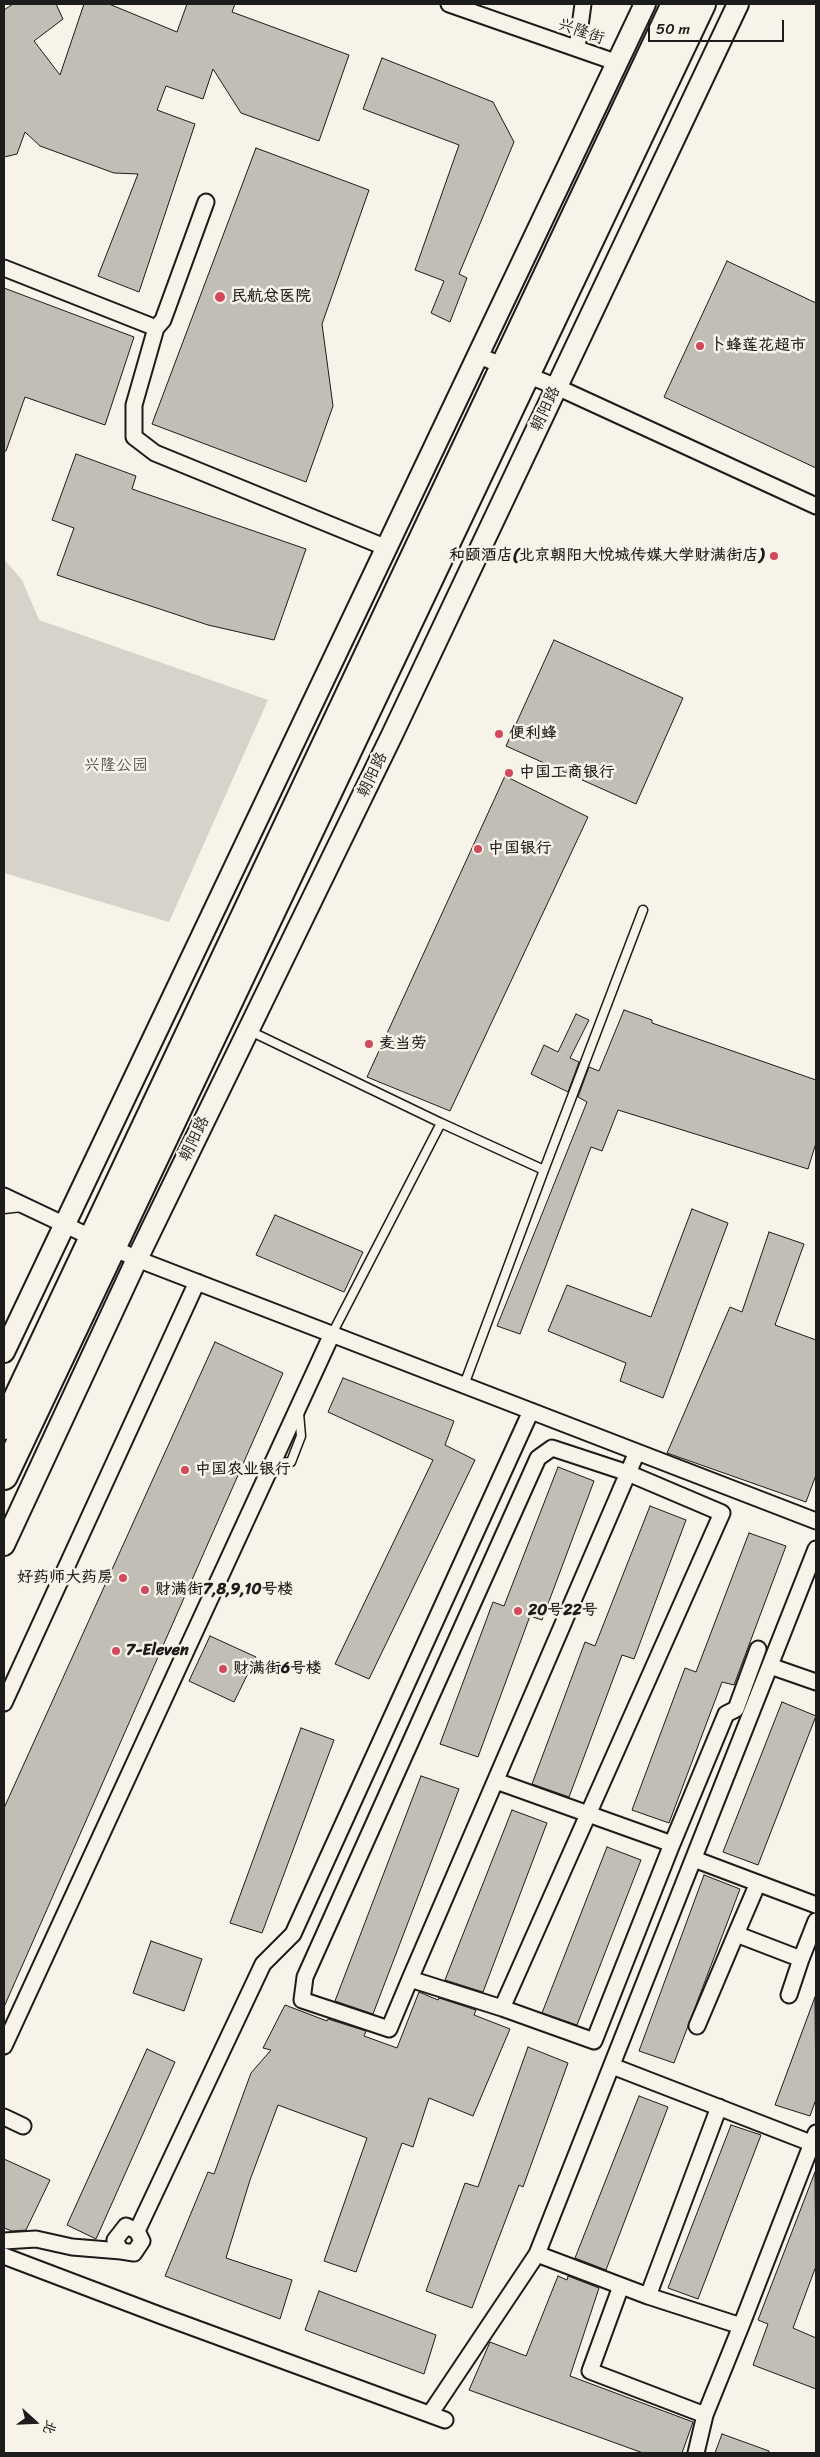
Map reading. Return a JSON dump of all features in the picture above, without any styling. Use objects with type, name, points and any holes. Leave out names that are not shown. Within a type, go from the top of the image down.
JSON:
[{"type":"highway","name":"朝阳路","points":[[4,1476],[102,1243],[515,370],[675,4]]},
{"type":"highway","name":"朝阳路","points":[[515,370],[702,4]]},
{"type":"highway","name":"朝阳路","points":[[4,1426],[102,1243]]},
{"type":"street","name":"兴隆街","points":[[449,4],[618,63]]},
{"type":"street","points":[[577,48],[583,4]]},
{"type":"street","points":[[4,1352],[645,4]]},
{"type":"street","name":"朝阳路","points":[[4,1545],[137,1259],[392,735],[738,4]]},
{"type":"street","points":[[206,202],[163,320],[156,328],[134,405],[134,437],[155,453],[387,548]]},
{"type":"street","points":[[4,268],[156,328]]},
{"type":"street","points":[[479,356],[557,386],[816,506]]},
{"type":"street","points":[[4,1196],[137,1259],[816,1521]]},
{"type":"street","points":[[4,1703],[197,1282]]},
{"type":"street","points":[[4,2046],[332,1334]]},
{"type":"street","points":[[4,2241],[36,2239],[72,2247],[121,2250],[134,2253],[142,2241],[137,2231],[263,1964],[293,1934],[531,1411]]},
{"type":"street","points":[[502,2008],[722,1513],[628,1473],[552,1448],[538,1458],[305,1977],[302,2000],[389,2029],[410,1979],[496,1780],[628,1473],[637,1452]]},
{"type":"street","points":[[430,2414],[537,2254],[816,1549]]},
{"type":"street","points":[[410,1979],[502,2008],[594,2041],[726,1714],[736,1708],[758,1649]]},
{"type":"street","points":[[770,1666],[816,1682]]},
{"type":"street","points":[[496,1780],[672,1844]]},
{"type":"street","points":[[694,1860],[816,1905]]},
{"type":"street","points":[[697,2026],[758,1883]]},
{"type":"street","points":[[789,1996],[816,1921]]},
{"type":"street","points":[[736,1934],[802,1959]]},
{"type":"street","points":[[612,2066],[718,2108],[815,2141],[705,2416],[696,2453]]},
{"type":"street","points":[[648,2296],[718,2108]]},
{"type":"street","points":[[4,2117],[23,2126]]},
{"type":"street","points":[[537,2254],[648,2296],[741,2326]]},
{"type":"street","points":[[4,2256],[445,2420]]},
{"type":"street","points":[[621,2286],[590,2370],[705,2416]]},
{"type":"lane","points":[[464,1385],[643,910]]},
{"type":"lane","points":[[248,1030],[441,1123],[544,1170]]},
{"type":"lane","points":[[332,1334],[441,1123]]},
{"type":"lane","points":[[4,1209],[26,1207]]},
{"type":"green space","name":"兴隆公园","points":[[4,559],[22,580],[39,620],[268,700],[169,922],[4,873]]},
{"type":"building","points":[[13,4],[56,4],[63,19],[34,41],[60,75],[84,4],[109,4],[177,32],[187,4],[235,4],[232,12],[349,55],[319,141],[241,113],[213,69],[203,99],[166,86],[157,110],[195,124],[139,292],[98,276],[138,174],[114,173],[40,146],[25,132],[17,154],[4,157],[4,10]]},
{"type":"building","points":[[382,58],[493,102],[514,142],[459,274],[467,278],[450,322],[431,313],[444,281],[415,270],[459,145],[363,109]]},
{"type":"building","points":[[256,148],[369,190],[322,324],[333,406],[306,482],[152,424]]},
{"type":"building","points":[[727,261],[816,303],[816,468],[664,397]]},
{"type":"building","points":[[4,288],[134,337],[105,425],[25,397],[6,451],[4,451]]},
{"type":"building","points":[[76,454],[136,476],[132,489],[306,549],[274,640],[208,625],[57,575],[74,528],[52,520]]},
{"type":"building","points":[[554,640],[683,698],[636,804],[506,746]]},
{"type":"building","points":[[505,776],[588,817],[450,1111],[367,1077]]},
{"type":"building","points":[[624,1010],[652,1020],[652,1023],[816,1080],[816,1143],[808,1169],[618,1110],[602,1151],[591,1147],[520,1334],[497,1326],[587,1102],[578,1097],[589,1067],[599,1071]]},
{"type":"building","points":[[576,1014],[589,1020],[570,1058],[579,1062],[568,1092],[531,1074],[544,1045],[558,1052]]},
{"type":"building","points":[[692,1209],[728,1223],[663,1398],[620,1381],[626,1363],[548,1331],[567,1285],[651,1317]]},
{"type":"building","points":[[275,1215],[363,1252],[344,1292],[256,1255]]},
{"type":"building","points":[[769,1232],[804,1244],[775,1325],[816,1340],[816,1475],[806,1502],[667,1453],[730,1307],[742,1312]]},
{"type":"building","name":"财满街7,8,9,10号楼","points":[[215,1342],[283,1373],[4,2007],[4,1808]]},
{"type":"building","points":[[343,1378],[454,1421],[445,1445],[475,1460],[369,1679],[335,1664],[433,1460],[328,1412]]},
{"type":"building","name":"20号22号","points":[[558,1467],[594,1481],[542,1620],[530,1616],[478,1757],[440,1744],[493,1602],[504,1606]]},
{"type":"building","points":[[650,1506],[686,1520],[634,1659],[622,1655],[569,1797],[532,1784],[585,1642],[595,1646]]},
{"type":"building","points":[[749,1533],[786,1546],[734,1685],[722,1682],[669,1823],[632,1810],[685,1668],[696,1672]]},
{"type":"building","name":"财满街6号楼","points":[[210,1636],[256,1657],[234,1702],[189,1681]]},
{"type":"building","points":[[782,1702],[816,1716],[758,1865],[723,1852]]},
{"type":"building","points":[[301,1728],[334,1740],[262,1933],[230,1923]]},
{"type":"building","points":[[421,1776],[459,1789],[373,2014],[335,2001]]},
{"type":"building","points":[[512,1810],[547,1823],[483,1992],[445,1980]]},
{"type":"building","points":[[607,1847],[641,1860],[577,2025],[542,2013]]},
{"type":"building","points":[[704,1875],[740,1889],[674,2063],[639,2051]]},
{"type":"building","points":[[151,1941],[202,1959],[184,2011],[133,1993]]},
{"type":"building","points":[[419,1992],[438,2000],[439,1998],[476,2010],[474,2015],[510,2029],[473,2116],[429,2098],[413,2147],[402,2143],[356,2272],[324,2261],[367,2138],[278,2105],[250,2180],[226,2258],[292,2280],[280,2319],[165,2276],[208,2172],[214,2174],[251,2073],[271,2050],[263,2048],[285,2005],[327,2021],[328,2019],[366,2031],[364,2036],[397,2048]]},
{"type":"building","points":[[815,1997],[816,2099],[810,2116],[775,2105]]},
{"type":"building","points":[[528,2047],[568,2063],[523,2187],[519,2185],[472,2308],[426,2291],[465,2183],[478,2187]]},
{"type":"building","points":[[147,2049],[175,2062],[96,2239],[67,2225]]},
{"type":"building","points":[[639,2096],[668,2107],[606,2270],[575,2258]]},
{"type":"building","points":[[731,2125],[761,2135],[698,2299],[668,2288]]},
{"type":"building","points":[[4,2159],[50,2180],[26,2230],[12,2231],[4,2228]]},
{"type":"building","points":[[815,2172],[816,2266],[793,2328],[816,2338],[816,2389],[753,2365],[768,2324],[758,2320]]},
{"type":"building","points":[[558,2276],[567,2280],[568,2276],[599,2288],[570,2376],[693,2422],[682,2453],[643,2453],[469,2390],[490,2342],[526,2356]]},
{"type":"building","points":[[319,2291],[436,2335],[424,2374],[305,2330]]},
{"type":"building","points":[[722,2434],[769,2451],[769,2453],[715,2453]]},
{"type":"place","name":"民航总医院","points":[[220,297]]},
{"type":"place","name":"卜蜂莲花超市","points":[[700,346]]},
{"type":"place","name":"和颐酒店(北京朝阳大悦城传媒大学财满街店)","points":[[774,556]]},
{"type":"place","name":"便利蜂","points":[[499,734]]},
{"type":"place","name":"中国工商银行","points":[[509,773]]},
{"type":"place","name":"中国银行","points":[[478,849]]},
{"type":"place","name":"麦当劳","points":[[369,1044]]},
{"type":"place","name":"中国农业银行","points":[[185,1470]]},
{"type":"place","name":"好药师大药房","points":[[123,1578]]},
{"type":"place","name":"财满街7,8,9,10号楼","points":[[145,1590]]},
{"type":"place","name":"20号22号","points":[[518,1611]]},
{"type":"place","name":"7-Eleven","points":[[116,1651]]},
{"type":"place","name":"财满街6号楼","points":[[223,1669]]}]
